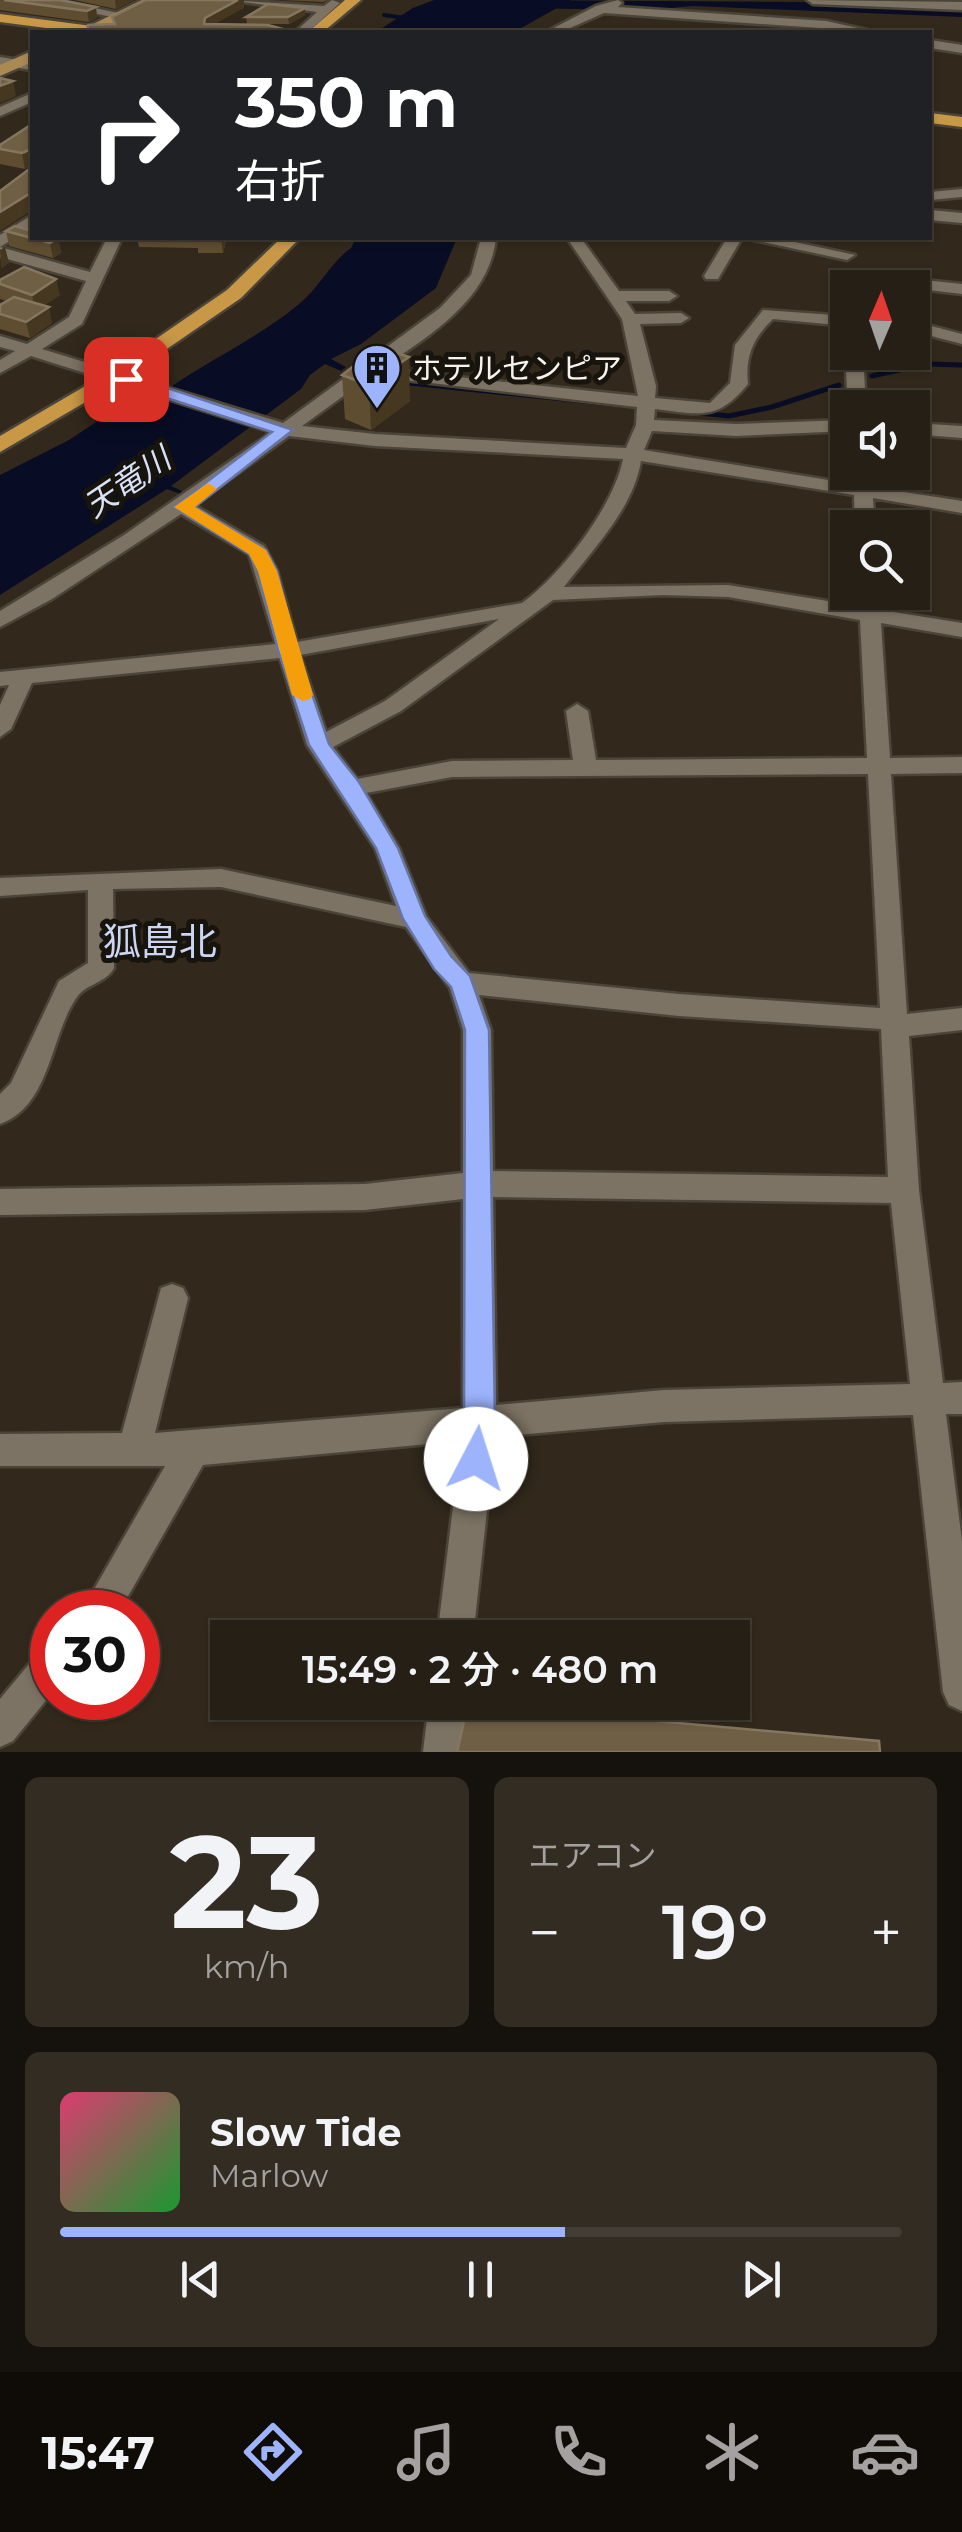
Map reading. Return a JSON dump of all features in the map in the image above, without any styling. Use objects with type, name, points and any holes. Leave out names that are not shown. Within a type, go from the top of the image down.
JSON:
[{"type":"highway","points":[[317,30],[354,0]]},
{"type":"highway","points":[[0,18],[80,30]]},
{"type":"highway","points":[[932,118],[962,122]]},
{"type":"highway","points":[[0,446],[121,377],[234,294],[289,240]]},
{"type":"main road","points":[[89,30],[154,0]]},
{"type":"street","points":[[37,0],[122,15]]},
{"type":"street","points":[[234,0],[314,5],[338,0]]},
{"type":"street","points":[[556,30],[623,0]]},
{"type":"street","points":[[813,0],[882,18]]},
{"type":"street","points":[[239,20],[265,4]]},
{"type":"street","points":[[299,30],[314,5]]},
{"type":"street","points":[[600,9],[672,12],[776,27],[959,8]]},
{"type":"street","points":[[662,30],[672,12]]},
{"type":"street","points":[[932,44],[962,49]]},
{"type":"street","points":[[16,88],[30,88]]},
{"type":"street","points":[[0,112],[30,98]]},
{"type":"street","points":[[932,196],[962,193]]},
{"type":"street","points":[[932,215],[962,218]]},
{"type":"street","points":[[0,242],[30,221]]},
{"type":"street","points":[[0,368],[76,320],[113,240]]},
{"type":"street","points":[[0,620],[183,507],[363,372],[466,291],[485,265],[488,240]]},
{"type":"street","points":[[319,745],[394,706],[538,601],[610,514],[629,476],[633,454],[646,425],[648,404],[630,319],[575,240]]},
{"type":"street","points":[[712,276],[733,240]]},
{"type":"street","points":[[778,240],[847,246]]},
{"type":"street","points":[[0,252],[22,267],[96,279]]},
{"type":"street","points":[[930,287],[962,289]]},
{"type":"street","points":[[617,296],[669,296]]},
{"type":"street","points":[[363,372],[706,409],[716,406],[739,384],[736,364],[750,330],[769,314],[830,319]]},
{"type":"street","points":[[630,319],[680,318]]},
{"type":"street","points":[[930,331],[962,339]]},
{"type":"street","points":[[0,341],[282,429],[376,440],[633,454],[830,478]]},
{"type":"street","points":[[646,425],[736,430],[830,425]]},
{"type":"street","points":[[930,429],[962,432]]},
{"type":"street","points":[[894,490],[962,507]]},
{"type":"street","points":[[183,507],[257,550],[267,571],[319,745],[351,788],[387,848],[414,919],[443,963],[462,983],[477,1030],[480,1423],[457,1620]]},
{"type":"street","points":[[0,679],[288,650],[538,601],[663,589],[830,600]]},
{"type":"street","points":[[870,610],[904,1190],[946,1399],[962,1692]]},
{"type":"street","points":[[891,610],[962,630]]},
{"type":"street","points":[[0,729],[24,677]]},
{"type":"street","points":[[577,711],[586,768]]},
{"type":"street","points":[[351,788],[452,768],[962,764]]},
{"type":"street","points":[[0,887],[222,878],[414,919]]},
{"type":"street","points":[[0,1112],[22,1090],[68,988],[101,968],[100,880]]},
{"type":"street","points":[[462,983],[894,1022],[962,1020]]},
{"type":"street","points":[[0,1202],[365,1197],[479,1184],[904,1190]]},
{"type":"street","points":[[134,1450],[172,1298]]},
{"type":"street","points":[[0,1450],[193,1449],[664,1406],[946,1399]]},
{"type":"street","points":[[112,1590],[193,1449]]},
{"type":"street","points":[[0,1728],[30,1692]]},
{"type":"street","points":[[442,1752],[446,1720]]},
{"type":"water","points":[[434,0],[571,0],[518,30],[379,30],[413,8]]},
{"type":"water","name":"天竜川","points":[[355,240],[456,240],[436,288],[361,344],[331,359],[346,367],[341,371],[325,364],[310,375],[301,389],[171,486],[189,494],[167,489],[0,595],[0,475],[69,440],[128,401],[145,406],[261,331],[306,298]]},
{"type":"building","points":[[4,0],[60,0],[96,7],[87,11]]},
{"type":"building","points":[[146,0],[238,0],[205,18],[204,24],[268,25],[287,30],[87,30],[88,25],[115,24],[112,17]]},
{"type":"building","points":[[268,4],[305,8],[288,17],[246,17]]},
{"type":"building","points":[[30,125],[30,152],[0,149],[0,145]]},
{"type":"building","points":[[30,168],[30,193],[0,212],[0,191]]},
{"type":"building","points":[[15,226],[30,230],[30,238],[6,231]]},
{"type":"building","points":[[24,267],[56,279],[32,295],[0,284],[0,280]]},
{"type":"building","points":[[14,297],[49,307],[26,322],[0,314],[0,305]]},
{"type":"building","points":[[378,347],[409,357],[369,385],[342,375]]},
{"type":"building","points":[[464,1720],[646,1720],[879,1741],[880,1752],[457,1752]]},
{"type":"waterway","points":[[505,2],[649,4],[693,0],[962,10]]},
{"type":"waterway","points":[[384,15],[405,18]]},
{"type":"waterway","points":[[872,376],[927,364],[962,365]]},
{"type":"waterway","points":[[400,382],[729,416],[772,407],[839,385]]},
{"type":"slow traffic","points":[[208,489],[183,507],[257,550],[267,571],[303,695]]},
{"type":"place","name":"ホテルセンピア","points":[[377,410]]},
{"type":"district","name":"狐島北","points":[[160,941]]},
{"type":"route","points":[[126,379],[285,430],[183,507],[257,550],[267,571],[319,745],[351,788],[387,848],[414,919],[443,963],[462,983],[477,1030],[480,1423],[476,1459]]}]
